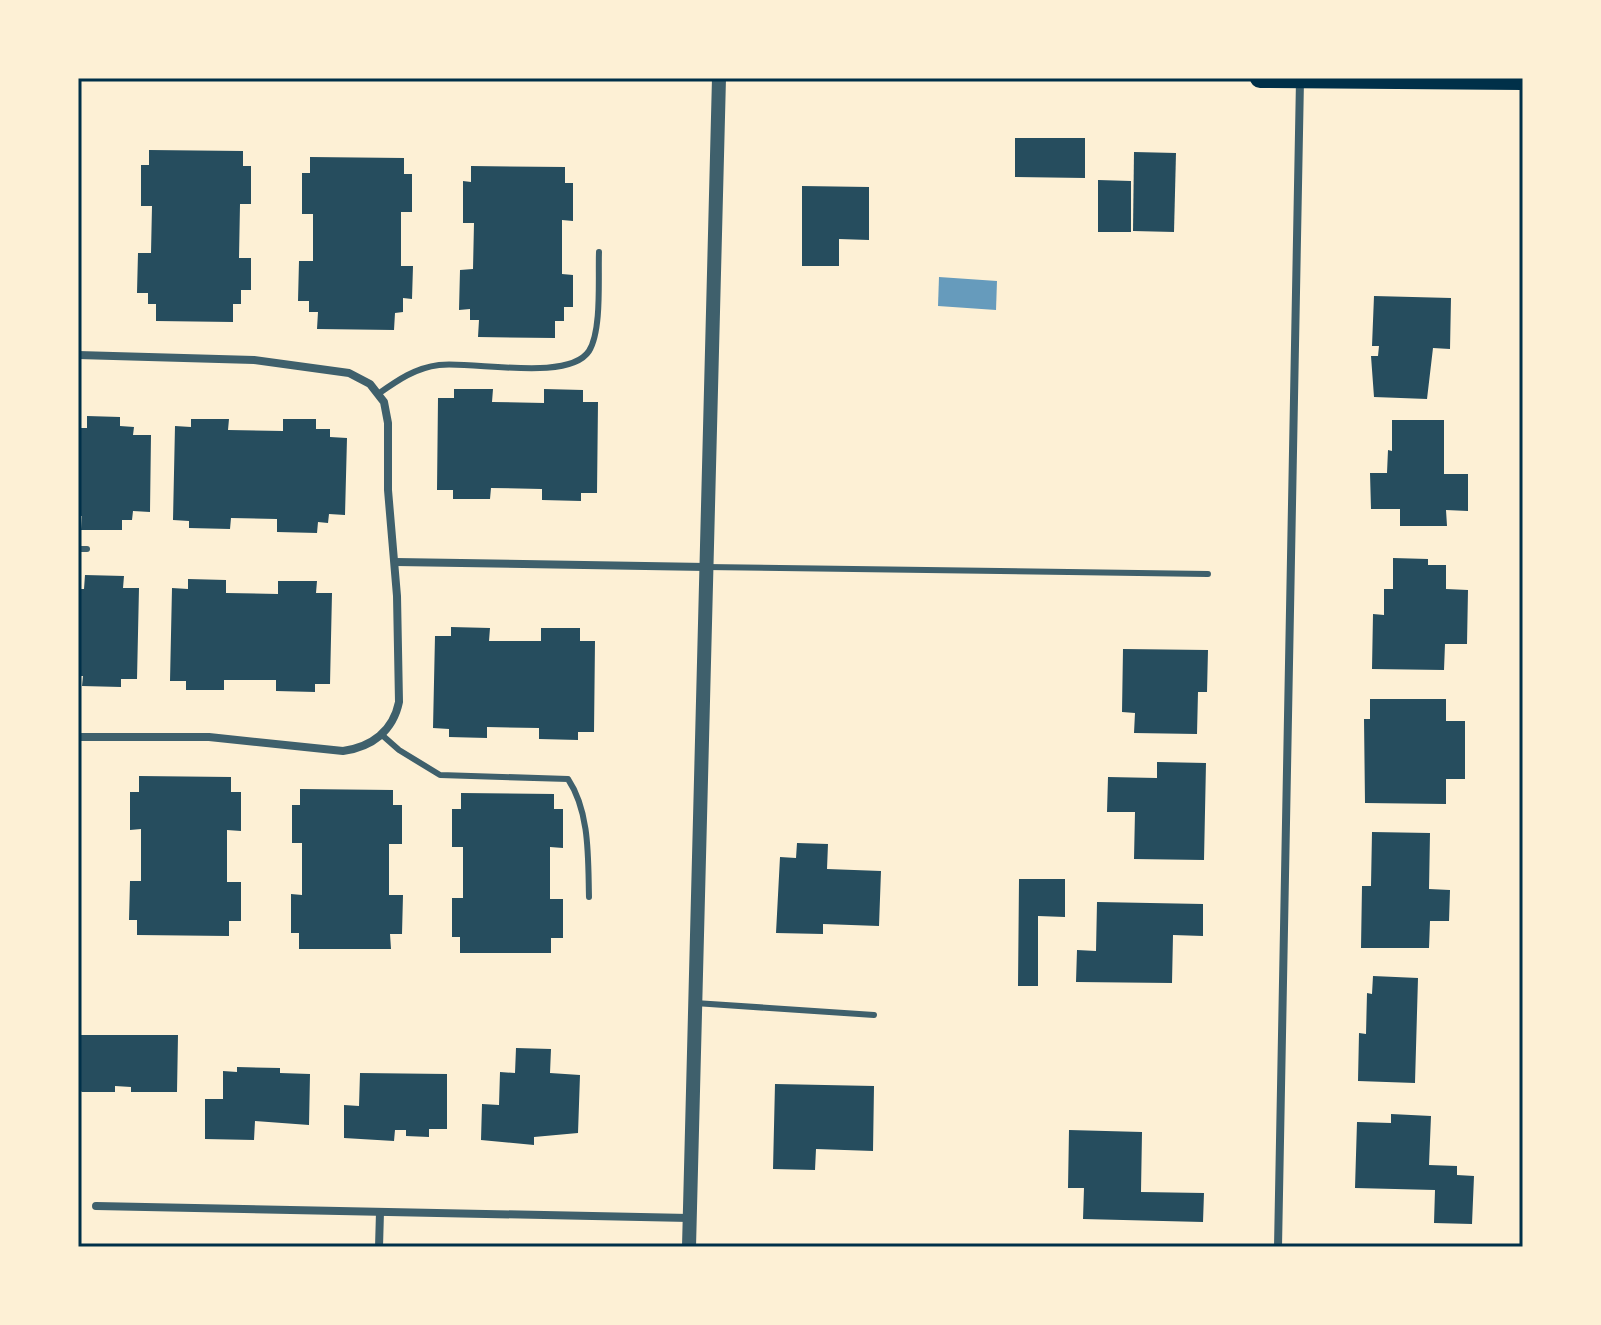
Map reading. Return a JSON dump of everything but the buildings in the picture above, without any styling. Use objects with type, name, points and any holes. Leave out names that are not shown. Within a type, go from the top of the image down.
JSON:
[{"type":"main road","points":[[1260,78],[1523,80]]},
{"type":"street","points":[[689,1247],[719,78]]},
{"type":"street","points":[[1278,1247],[1300,79]]},
{"type":"street","points":[[78,355],[233,358],[337,370],[360,377],[378,394],[388,423],[388,490],[396,562],[399,702],[396,714],[382,735],[357,749],[343,751],[209,737],[78,737]]},
{"type":"street","points":[[396,562],[706,567]]},
{"type":"street","points":[[96,1206],[689,1218]]},
{"type":"street","points":[[379,1247],[380,1212]]},
{"type":"lane","points":[[378,394],[415,370],[441,365],[554,367],[577,363],[589,350],[596,334],[599,252]]},
{"type":"lane","points":[[78,549],[87,549]]},
{"type":"lane","points":[[706,567],[1208,574]]},
{"type":"lane","points":[[382,735],[399,750],[440,775],[568,779],[579,794],[588,852],[589,897]]},
{"type":"lane","points":[[694,1003],[874,1015]]},
{"type":"water","points":[[939,277],[997,281],[996,310],[938,306]]}]
